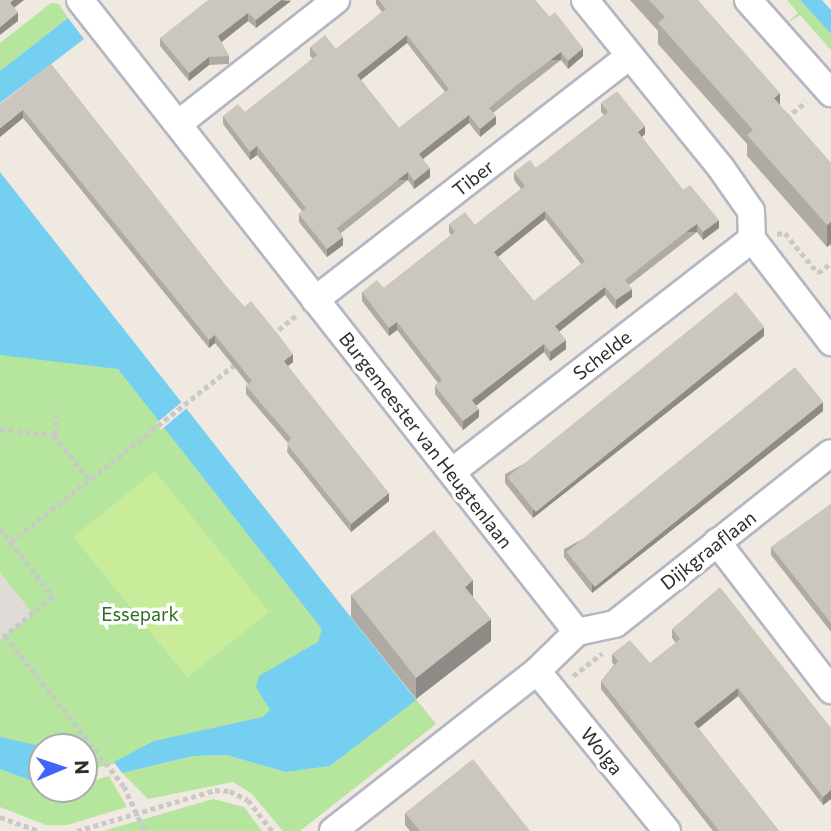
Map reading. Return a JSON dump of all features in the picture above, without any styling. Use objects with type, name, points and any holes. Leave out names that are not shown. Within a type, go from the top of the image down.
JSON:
[{"type":"street","name":"Burgemeester van Heugtenlaan","points":[[80,0],[578,632]]},
{"type":"street","points":[[178,124],[336,0]]},
{"type":"street","points":[[585,0],[751,211],[752,239],[829,335]]},
{"type":"street","points":[[748,0],[831,93]]},
{"type":"street","name":"Tiber","points":[[315,300],[630,56]]},
{"type":"street","name":"Schelde","points":[[453,471],[752,239]]},
{"type":"street","name":"Dijkgraaflaan","points":[[578,632],[615,624],[831,453]]},
{"type":"street","points":[[717,542],[831,690]]},
{"type":"street","points":[[333,831],[537,671],[578,632]]},
{"type":"street","name":"Wolga","points":[[537,671],[667,831]]},
{"type":"path","points":[[262,343],[315,300]]},
{"type":"path","points":[[11,542],[240,360]]},
{"type":"path","points":[[54,435],[57,414]]},
{"type":"path","points":[[0,429],[54,435],[89,480]]},
{"type":"path","points":[[0,528],[53,597],[0,640]]},
{"type":"path","points":[[5,636],[124,786],[145,831]]},
{"type":"path","points":[[77,831],[215,790],[230,791],[248,800],[272,831]]},
{"type":"path","points":[[0,817],[39,831]]},
{"type":"green space","points":[[787,0],[800,0],[831,34],[831,50],[800,15],[786,24],[798,13]]},
{"type":"green space","points":[[51,3],[59,4],[68,18],[0,71],[0,43]]},
{"type":"green space","name":"Essepark","points":[[0,211],[385,698],[98,768],[98,733],[28,733],[28,751],[0,753]]},
{"type":"green space","points":[[155,471],[269,612],[187,678],[73,537]]},
{"type":"green space","points":[[416,699],[436,724],[300,831],[283,831],[251,793],[233,782],[148,799],[122,773],[193,756],[226,755],[286,772],[330,766]]},
{"type":"green space","points":[[0,769],[28,780],[28,803],[98,803],[98,779],[109,776],[127,807],[67,825],[46,825],[0,807]]},
{"type":"green space","points":[[213,799],[244,807],[262,831],[103,831]]},
{"type":"shaded area","points":[[0,572],[33,614],[0,640]]},
{"type":"water","points":[[800,0],[822,0],[831,10],[831,34]]},
{"type":"water","points":[[68,18],[84,39],[0,103],[0,71]]},
{"type":"water","points":[[0,172],[416,700],[330,766],[286,772],[226,755],[193,756],[122,773],[114,762],[154,741],[263,717],[270,710],[256,687],[259,676],[318,642],[322,629],[118,369],[0,355]]},
{"type":"water","points":[[0,737],[28,743],[28,780],[0,769]]},
{"type":"pier","points":[[184,400],[189,406],[161,430],[156,424]]},
{"type":"building","points":[[0,0],[13,0],[10,3],[18,12],[0,27]]},
{"type":"building","points":[[208,0],[281,0],[256,20],[248,13],[218,36],[229,56],[209,57],[189,73],[160,38]]},
{"type":"building","points":[[379,0],[535,0],[549,17],[555,12],[583,48],[568,61],[561,52],[517,85],[489,108],[496,116],[480,129],[469,115],[435,141],[419,154],[430,168],[414,181],[408,172],[337,228],[343,237],[327,249],[299,214],[306,208],[257,146],[250,152],[223,116],[238,104],[245,112],[317,55],[310,47],[325,35],[336,49],[386,9]],"holes":[[[407,35],[449,89],[399,128],[357,75]]]},
{"type":"building","points":[[649,0],[698,0],[780,93],[774,98],[831,163],[831,222],[827,225],[747,135],[753,130],[658,23],[665,17]]},
{"type":"building","points":[[51,64],[226,286],[244,307],[251,301],[277,333],[293,354],[284,361],[389,493],[351,524],[287,444],[291,438],[246,386],[252,381],[215,335],[209,340],[23,110],[0,128],[0,104]]},
{"type":"building","points":[[617,91],[645,126],[638,132],[683,190],[690,185],[719,220],[703,232],[697,224],[682,235],[625,280],[632,289],[616,300],[605,287],[555,326],[566,340],[550,352],[544,344],[472,400],[479,409],[463,421],[435,386],[442,380],[397,322],[389,328],[362,292],[377,280],[384,288],[455,232],[449,224],[465,212],[475,225],[525,186],[514,172],[530,160],[536,168],[608,112],[601,103]],"holes":[[[545,211],[585,261],[534,301],[494,252]]]},
{"type":"building","points":[[736,292],[764,327],[536,512],[508,477]]},
{"type":"building","points":[[795,367],[823,402],[595,587],[567,552]]},
{"type":"building","points":[[831,504],[831,623],[771,547]]},
{"type":"building","points":[[434,530],[473,580],[465,587],[491,619],[416,678],[351,595]]},
{"type":"building","points":[[720,587],[831,728],[831,790],[823,797],[738,688],[694,723],[779,831],[719,831],[601,681],[618,661],[612,654],[630,640],[650,663],[680,639],[672,629]]},
{"type":"building","points":[[473,759],[530,831],[420,831],[405,813]]}]
